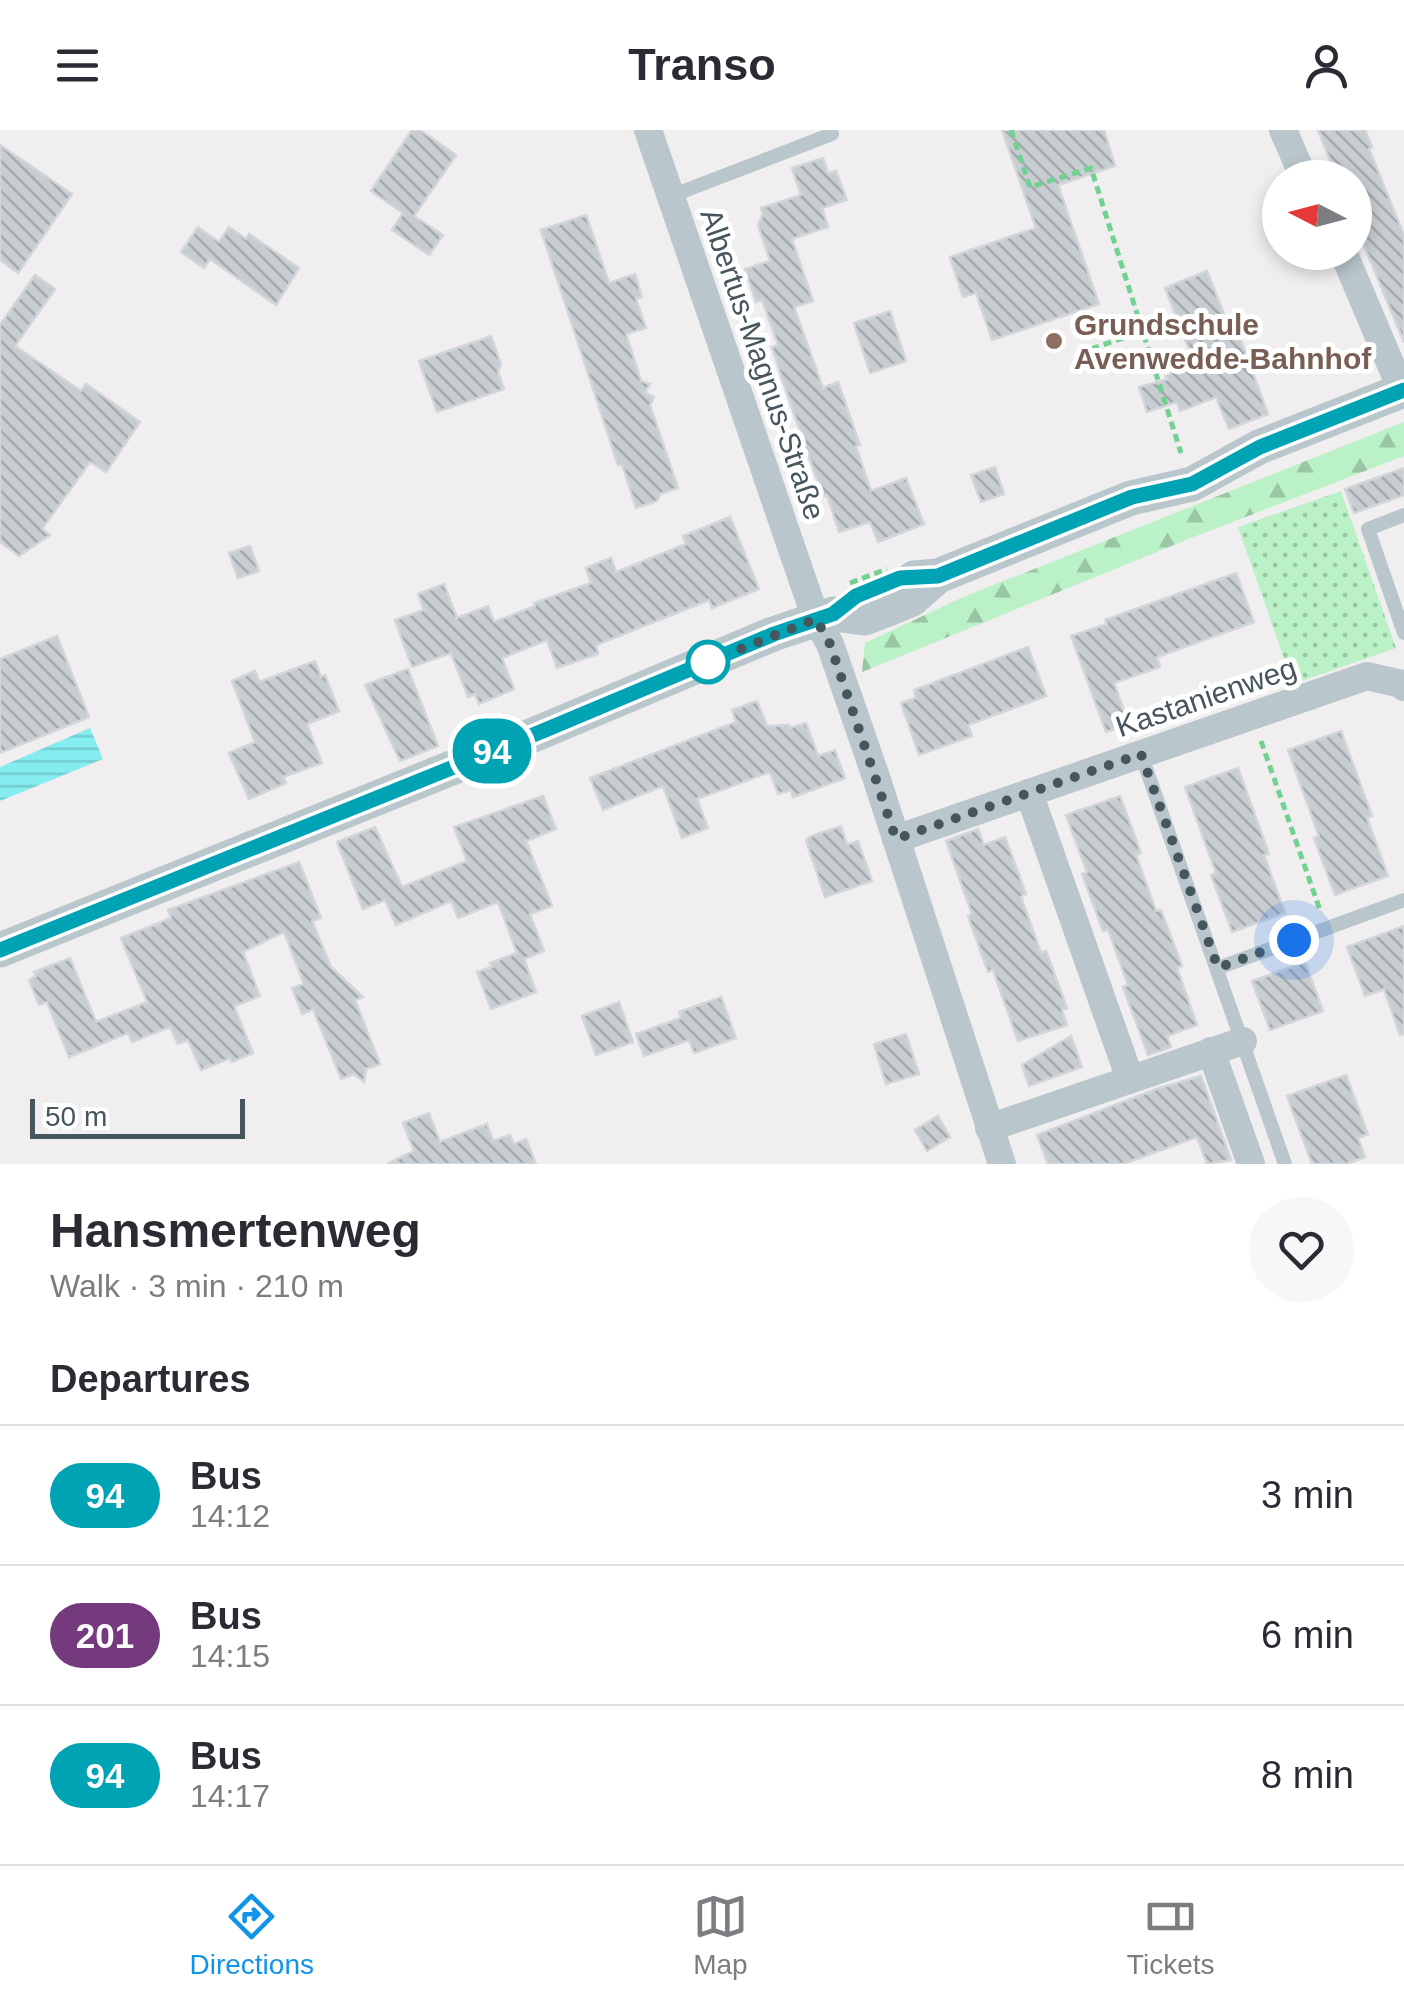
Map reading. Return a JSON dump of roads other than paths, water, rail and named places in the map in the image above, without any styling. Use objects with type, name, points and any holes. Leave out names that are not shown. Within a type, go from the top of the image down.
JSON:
[{"type":"street","name":"Albertus-Magnus-Straße","points":[[648,130],[825,617],[830,644],[1002,1164]]},
{"type":"street","points":[[1284,130],[1296,160]]},
{"type":"street","points":[[0,950],[825,617],[856,596],[900,578],[938,576],[1132,497],[1185,464],[1260,447],[1403,391],[1354,270]]},
{"type":"street","name":"Kastanienweg","points":[[896,839],[1367,676],[1404,683]]},
{"type":"street","points":[[1029,792],[1130,1079]]},
{"type":"street","points":[[989,1128],[1243,1041]]},
{"type":"street","points":[[1211,1051],[1251,1164]]},
{"type":"lane","points":[[671,196],[832,134]]},
{"type":"lane","points":[[1404,515],[1368,530],[1404,633]]},
{"type":"lane","points":[[1141,754],[1285,1164]]},
{"type":"lane","points":[[1218,968],[1404,900]]},
{"type":"water","points":[[90,728],[103,759],[0,801],[0,767]]},
{"type":"place","name":"Grundschule Avenwedde-Bahnhof","points":[[1054,341]]}]
